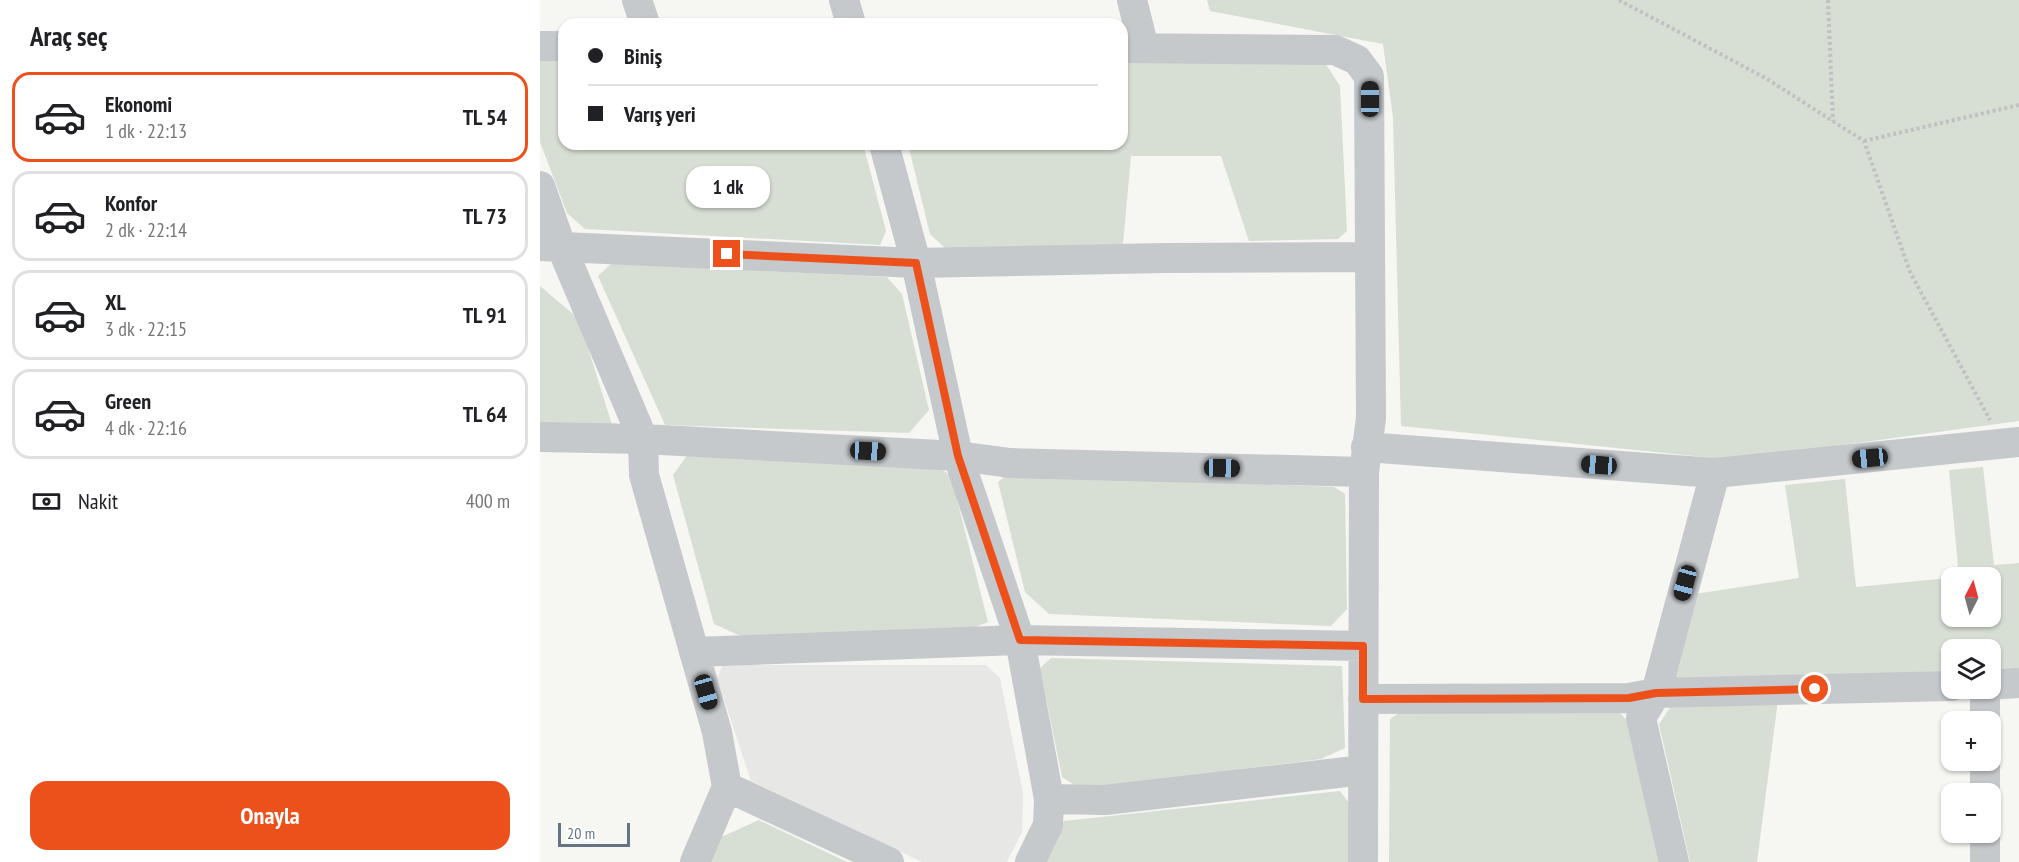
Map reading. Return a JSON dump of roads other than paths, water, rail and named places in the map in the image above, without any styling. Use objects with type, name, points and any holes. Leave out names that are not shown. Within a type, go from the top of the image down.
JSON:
[{"type":"street","points":[[637,0],[643,18]]},
{"type":"street","points":[[844,0],[849,18]]},
{"type":"street","points":[[1132,0],[1133,48],[1335,50],[1357,60],[1370,76],[1371,418],[1365,459],[1363,862]]},
{"type":"street","points":[[540,46],[558,46]]},
{"type":"street","points":[[886,150],[916,263],[958,456],[1020,640],[1049,799],[1048,825],[1030,862]]},
{"type":"street","points":[[540,186],[551,246],[643,439],[644,475],[717,732],[727,787],[695,862]]},
{"type":"street","points":[[551,246],[916,263],[1370,257]]},
{"type":"street","points":[[540,437],[643,439],[958,456],[1010,463],[1365,459],[1715,473],[2011,443]]},
{"type":"street","points":[[1674,862],[1641,718],[1656,693],[1715,473]]},
{"type":"street","points":[[694,652],[1020,640],[1363,646]]},
{"type":"street","points":[[2001,684],[2019,683]]},
{"type":"street","points":[[1363,699],[1629,698],[1656,693],[1941,686]]},
{"type":"street","points":[[1049,799],[1105,800],[1363,770]]},
{"type":"street","points":[[727,787],[889,862]]},
{"type":"street","points":[[1985,843],[1985,862]]}]
